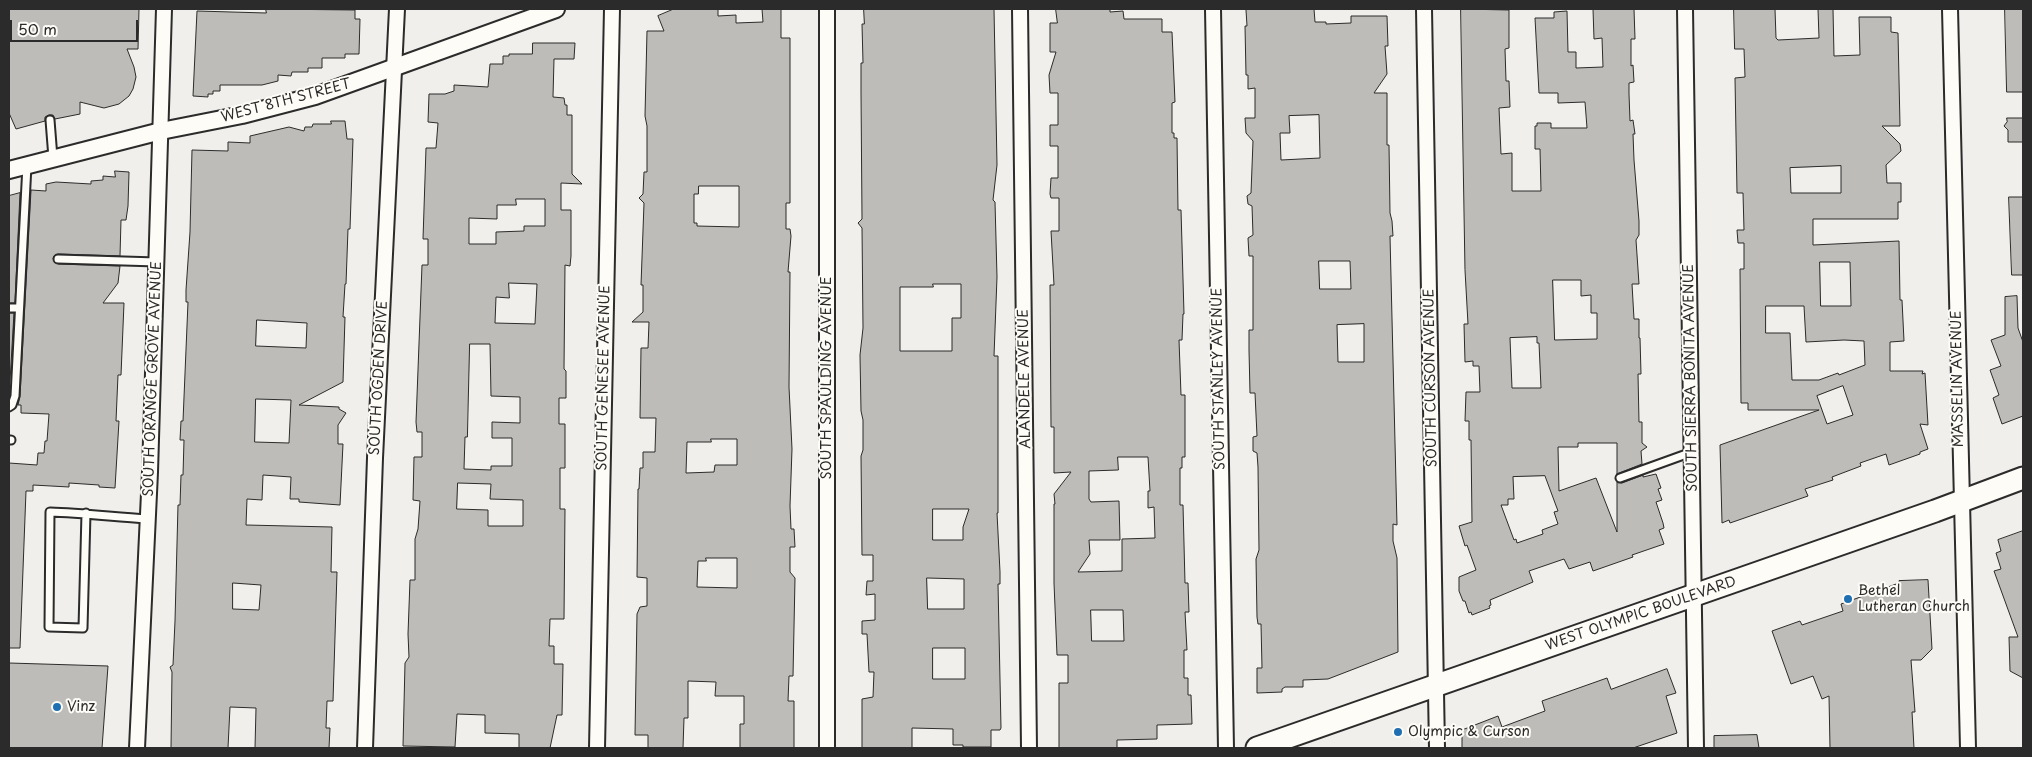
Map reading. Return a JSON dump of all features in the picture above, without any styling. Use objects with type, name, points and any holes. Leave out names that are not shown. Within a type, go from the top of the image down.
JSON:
[{"type":"main road","name":"WEST OLYMPIC BOULEVARD","points":[[1258,748],[1926,514],[2023,478]]},
{"type":"street","name":"SOUTH ORANGE GROVE AVENUE","points":[[137,748],[157,262],[164,9]]},
{"type":"street","name":"SOUTH OGDEN DRIVE","points":[[365,748],[375,458],[397,9]]},
{"type":"street","name":"WEST 8TH STREET","points":[[9,170],[161,131],[242,115],[315,96],[556,9]]},
{"type":"street","name":"SOUTH GENESEE AVENUE","points":[[597,748],[612,9]]},
{"type":"street","name":"SOUTH SPAULDING AVENUE","points":[[827,9],[827,748]]},
{"type":"street","name":"ALANDELE AVENUE","points":[[1020,9],[1029,748]]},
{"type":"street","name":"SOUTH STANLEY AVENUE","points":[[1212,9],[1226,748]]},
{"type":"street","name":"SOUTH CURSON AVENUE","points":[[1424,9],[1437,748]]},
{"type":"street","name":"SOUTH SIERRA BONITA AVENUE","points":[[1685,9],[1696,748]]},
{"type":"street","name":"MASSELIN AVENUE","points":[[1950,9],[1968,748]]},
{"type":"lane","points":[[50,120],[53,158]]},
{"type":"lane","points":[[9,407],[12,405],[15,396],[27,165]]},
{"type":"lane","points":[[58,259],[157,262]]},
{"type":"lane","points":[[9,308],[19,308]]},
{"type":"lane","points":[[1620,478],[1692,452]]},
{"type":"lane","points":[[86,513],[82,628],[49,627],[50,512],[86,513],[108,517],[147,519]]},
{"type":"building","points":[[9,9],[139,9],[138,49],[127,49],[136,77],[129,96],[119,104],[104,108],[80,102],[80,114],[55,119],[53,115],[49,115],[45,117],[45,121],[16,129],[9,113]]},
{"type":"building","points":[[266,9],[355,10],[355,19],[360,19],[359,54],[345,54],[345,58],[322,58],[322,68],[308,68],[308,72],[292,72],[291,76],[278,75],[278,81],[262,85],[220,85],[220,91],[213,91],[213,94],[208,94],[208,97],[193,96],[197,11],[266,13]]},
{"type":"building","points":[[674,9],[718,9],[718,16],[736,15],[736,23],[763,22],[762,9],[781,9],[781,38],[790,38],[790,203],[786,203],[786,229],[790,229],[791,236],[788,272],[790,272],[789,387],[792,449],[790,506],[791,529],[794,529],[795,547],[790,547],[790,572],[795,578],[793,676],[789,676],[788,701],[794,701],[794,748],[740,748],[740,724],[744,724],[744,696],[715,696],[716,682],[688,681],[688,718],[684,718],[683,748],[648,748],[648,735],[635,735],[637,614],[640,607],[647,606],[647,578],[637,577],[638,489],[640,468],[643,468],[643,452],[655,452],[656,418],[640,418],[641,348],[648,348],[649,322],[632,322],[643,312],[643,285],[641,285],[644,203],[639,198],[643,194],[644,172],[647,172],[647,126],[645,116],[647,31],[664,31],[658,16]],"holes":[[[699,186],[739,186],[739,227],[697,226],[697,223],[694,223],[694,194],[698,194]],[[711,439],[737,439],[737,465],[715,465],[714,472],[686,473],[687,442],[711,442]],[[706,558],[737,558],[737,588],[697,587],[698,561],[706,561]]]},
{"type":"building","points":[[864,9],[994,9],[997,165],[993,200],[995,202],[997,277],[994,356],[998,356],[997,513],[1000,572],[1000,584],[998,584],[1001,728],[1000,730],[991,730],[991,747],[953,745],[953,729],[912,728],[912,748],[862,748],[862,699],[873,697],[874,672],[869,672],[867,634],[862,634],[862,621],[875,620],[875,594],[866,595],[867,581],[873,581],[873,555],[862,555],[861,456],[863,450],[863,420],[861,411],[860,355],[863,328],[862,228],[858,223],[862,219],[861,63],[863,63],[862,24],[864,24]],"holes":[[[933,284],[961,284],[961,318],[952,318],[952,351],[900,351],[900,287],[933,287]],[[933,509],[969,509],[963,527],[963,540],[933,540]],[[927,578],[964,579],[964,609],[928,609]],[[933,648],[965,648],[965,679],[933,679]]]},
{"type":"building","points":[[1056,9],[1110,9],[1110,12],[1123,11],[1124,19],[1162,19],[1162,32],[1172,32],[1175,102],[1172,103],[1172,133],[1174,133],[1174,138],[1177,138],[1178,210],[1181,210],[1184,314],[1182,340],[1179,340],[1181,395],[1185,395],[1185,457],[1182,457],[1182,468],[1180,468],[1180,505],[1183,505],[1185,583],[1188,583],[1189,612],[1185,612],[1187,650],[1184,650],[1184,678],[1188,678],[1188,695],[1191,695],[1192,724],[1157,725],[1157,739],[1117,740],[1117,748],[1059,748],[1059,683],[1068,683],[1068,655],[1057,655],[1054,583],[1054,494],[1071,472],[1054,473],[1054,427],[1051,427],[1050,285],[1054,285],[1051,231],[1059,231],[1059,198],[1051,198],[1050,194],[1051,178],[1058,178],[1058,146],[1050,146],[1050,125],[1058,125],[1058,93],[1050,93],[1049,75],[1056,52],[1050,52],[1050,23],[1057,23]],"holes":[[[1118,457],[1148,457],[1150,491],[1148,491],[1148,508],[1154,507],[1155,538],[1122,539],[1122,571],[1078,572],[1090,554],[1089,540],[1120,540],[1119,501],[1091,502],[1089,499],[1089,471],[1118,470]],[[1091,610],[1123,610],[1124,641],[1092,641]]]},
{"type":"building","points":[[1314,9],[1315,22],[1326,22],[1326,24],[1351,23],[1351,16],[1387,16],[1388,46],[1385,46],[1387,74],[1374,93],[1387,93],[1387,145],[1389,145],[1390,213],[1393,236],[1390,236],[1397,525],[1393,524],[1393,541],[1397,558],[1398,652],[1328,679],[1303,680],[1303,687],[1285,687],[1282,689],[1282,692],[1257,693],[1257,668],[1262,668],[1261,624],[1258,624],[1257,617],[1256,559],[1259,550],[1258,467],[1257,453],[1253,451],[1253,437],[1257,436],[1255,393],[1250,393],[1249,330],[1253,330],[1253,256],[1249,256],[1248,238],[1253,235],[1252,206],[1248,204],[1247,196],[1251,193],[1253,141],[1246,133],[1245,118],[1255,118],[1255,88],[1248,89],[1248,75],[1246,75],[1246,10]],"holes":[[[1319,115],[1320,158],[1281,160],[1280,133],[1290,133],[1289,116]],[[1319,261],[1350,261],[1351,289],[1320,289]],[[1364,324],[1364,362],[1338,362],[1337,325]]]},
{"type":"building","points":[[1461,9],[1509,10],[1509,48],[1505,49],[1506,81],[1509,81],[1510,107],[1499,108],[1501,154],[1512,153],[1512,191],[1541,191],[1540,149],[1535,149],[1535,126],[1537,126],[1537,123],[1551,123],[1551,128],[1587,128],[1585,102],[1558,103],[1558,93],[1539,93],[1535,18],[1554,18],[1554,12],[1567,11],[1568,52],[1576,52],[1576,68],[1603,67],[1602,38],[1594,39],[1593,9],[1634,9],[1635,39],[1631,39],[1631,66],[1633,65],[1634,82],[1629,83],[1629,94],[1630,121],[1633,120],[1635,134],[1633,134],[1639,221],[1639,235],[1636,240],[1639,284],[1632,284],[1634,319],[1639,319],[1640,338],[1641,374],[1638,374],[1639,422],[1642,422],[1642,443],[1647,447],[1641,451],[1642,464],[1617,474],[1617,443],[1578,443],[1578,447],[1558,447],[1559,491],[1596,478],[1617,532],[1617,482],[1622,483],[1643,475],[1643,477],[1656,474],[1661,488],[1658,489],[1662,500],[1656,502],[1664,528],[1659,530],[1664,544],[1593,571],[1590,562],[1569,569],[1564,559],[1529,571],[1533,582],[1490,600],[1490,608],[1472,615],[1471,612],[1469,613],[1459,591],[1459,577],[1476,570],[1467,545],[1465,546],[1459,526],[1472,522],[1471,440],[1469,440],[1469,421],[1465,421],[1466,392],[1480,392],[1479,366],[1473,366],[1473,361],[1465,362],[1464,324],[1468,324],[1465,270]],"holes":[[[1553,280],[1581,280],[1581,296],[1591,295],[1591,313],[1597,313],[1597,339],[1555,340]],[[1537,337],[1537,343],[1539,343],[1541,388],[1512,388],[1510,338]],[[1545,476],[1558,511],[1554,512],[1558,524],[1542,530],[1543,534],[1517,543],[1516,539],[1514,540],[1501,505],[1508,505],[1508,499],[1514,499],[1513,477]]]},
{"type":"building","points":[[1734,9],[1775,9],[1776,38],[1778,40],[1819,38],[1818,9],[1833,9],[1834,56],[1860,55],[1859,17],[1891,17],[1891,32],[1898,33],[1900,126],[1882,126],[1900,144],[1901,151],[1886,165],[1887,183],[1901,183],[1901,202],[1898,202],[1898,219],[1813,219],[1813,245],[1899,241],[1900,300],[1902,300],[1904,341],[1890,342],[1890,371],[1923,371],[1922,374],[1925,373],[1928,425],[1920,424],[1928,449],[1920,452],[1920,454],[1889,465],[1886,454],[1860,463],[1861,466],[1832,477],[1833,480],[1805,489],[1808,496],[1730,523],[1729,520],[1722,523],[1720,445],[1819,410],[1748,410],[1748,403],[1741,403],[1740,269],[1744,269],[1744,243],[1738,243],[1737,230],[1744,230],[1743,193],[1737,193],[1735,78],[1745,77],[1744,49],[1735,49]],"holes":[[[1841,166],[1841,193],[1791,193],[1790,168]],[[1820,262],[1850,262],[1851,306],[1821,306]],[[1766,306],[1804,306],[1806,342],[1864,341],[1865,365],[1819,380],[1792,380],[1790,333],[1766,333]],[[1843,386],[1853,415],[1827,424],[1817,396]]]},
{"type":"building","points":[[2005,9],[2023,9],[2023,92],[2007,92]]},
{"type":"building","points":[[533,43],[575,43],[574,59],[554,59],[553,97],[564,98],[565,105],[567,105],[567,115],[572,115],[572,174],[582,184],[561,183],[561,210],[571,210],[570,266],[565,265],[564,369],[566,371],[566,398],[559,398],[559,424],[565,424],[565,468],[560,468],[560,509],[565,509],[564,619],[550,619],[549,646],[554,646],[554,664],[563,664],[562,715],[557,715],[550,748],[519,748],[519,734],[485,733],[485,715],[457,714],[455,747],[403,746],[405,663],[409,657],[410,580],[415,580],[415,539],[418,529],[420,501],[413,500],[414,457],[422,457],[422,432],[417,432],[416,422],[422,265],[428,265],[428,239],[423,239],[426,148],[436,148],[438,123],[428,122],[429,94],[445,94],[454,91],[454,85],[488,87],[490,64],[503,64],[503,56],[509,56],[509,54],[532,54]],"holes":[[[516,199],[545,199],[545,226],[524,226],[524,231],[496,232],[496,244],[469,244],[469,218],[497,219],[497,205],[516,205]],[[509,283],[537,284],[535,324],[495,323],[496,297],[509,298]],[[470,344],[490,344],[491,396],[520,397],[520,423],[492,422],[492,438],[512,438],[512,466],[491,466],[491,470],[464,469],[465,437],[467,437]],[[458,483],[491,484],[490,499],[523,500],[523,526],[488,526],[488,510],[457,509]]]},
{"type":"building","points":[[2007,118],[2023,118],[2023,142],[2008,142],[2008,130],[2004,126]]},
{"type":"building","points":[[331,121],[345,121],[347,139],[353,139],[350,229],[348,229],[343,317],[345,317],[343,382],[299,405],[339,407],[339,409],[346,413],[338,425],[338,444],[343,444],[340,505],[299,502],[299,499],[290,499],[291,477],[263,475],[262,500],[247,499],[246,525],[332,527],[331,572],[337,572],[333,701],[327,701],[326,728],[330,728],[329,748],[255,748],[256,708],[230,707],[228,748],[171,748],[172,672],[170,667],[173,665],[178,505],[180,505],[181,475],[183,475],[184,440],[180,440],[181,421],[183,421],[188,302],[186,302],[186,290],[190,232],[192,150],[228,151],[228,142],[250,143],[250,136],[289,127],[304,131],[305,127],[312,127],[313,124],[331,124]],"holes":[[[257,320],[307,323],[306,348],[256,346]],[[256,399],[291,400],[289,443],[255,442]],[[233,583],[261,585],[259,610],[233,609]]]},
{"type":"building","points":[[115,171],[129,172],[126,220],[121,220],[120,256],[58,254],[53,259],[58,264],[120,266],[118,283],[103,303],[124,303],[121,375],[118,375],[116,421],[119,421],[115,488],[69,483],[69,487],[33,485],[33,491],[26,491],[20,648],[9,648],[9,463],[37,465],[38,453],[44,453],[45,441],[47,441],[49,414],[21,413],[21,405],[18,405],[31,190],[46,191],[46,184],[56,182],[91,184],[91,181],[103,180],[103,176],[115,177]]},
{"type":"building","points":[[20,193],[15,303],[9,303],[9,196]]},
{"type":"building","points":[[2009,197],[2023,197],[2023,275],[2012,275]]},
{"type":"building","points":[[2017,296],[2018,328],[2023,342],[2023,416],[2002,424],[1993,398],[1999,395],[1990,370],[2001,366],[1991,340],[2005,335],[2005,297]]},
{"type":"building","points":[[9,313],[14,313],[9,398]]},
{"type":"building","points":[[2023,531],[2023,678],[2010,671],[2009,637],[2018,637],[1994,571],[2001,569],[1996,553],[2001,551],[1998,540]]},
{"type":"building","points":[[1928,580],[1932,649],[1921,660],[1911,660],[1915,712],[1912,712],[1914,748],[1830,748],[1829,696],[1822,699],[1813,676],[1791,684],[1772,631],[1800,621],[1802,625],[1843,611],[1841,604],[1899,583],[1899,581]]},
{"type":"building","name":"Vinz","points":[[9,663],[108,666],[102,748],[9,748]]},
{"type":"building","points":[[1667,669],[1676,693],[1666,696],[1677,733],[1633,748],[1462,748],[1462,730],[1498,716],[1502,727],[1545,711],[1542,701],[1607,678],[1611,689]]},
{"type":"building","points":[[1757,735],[1759,748],[1714,748],[1714,736]]},
{"type":"place","name":"Bethel Lutheran Church","points":[[1848,599]]},
{"type":"place","name":"Vinz","points":[[57,707]]},
{"type":"place","name":"Olympic & Curson","points":[[1398,732]]}]
